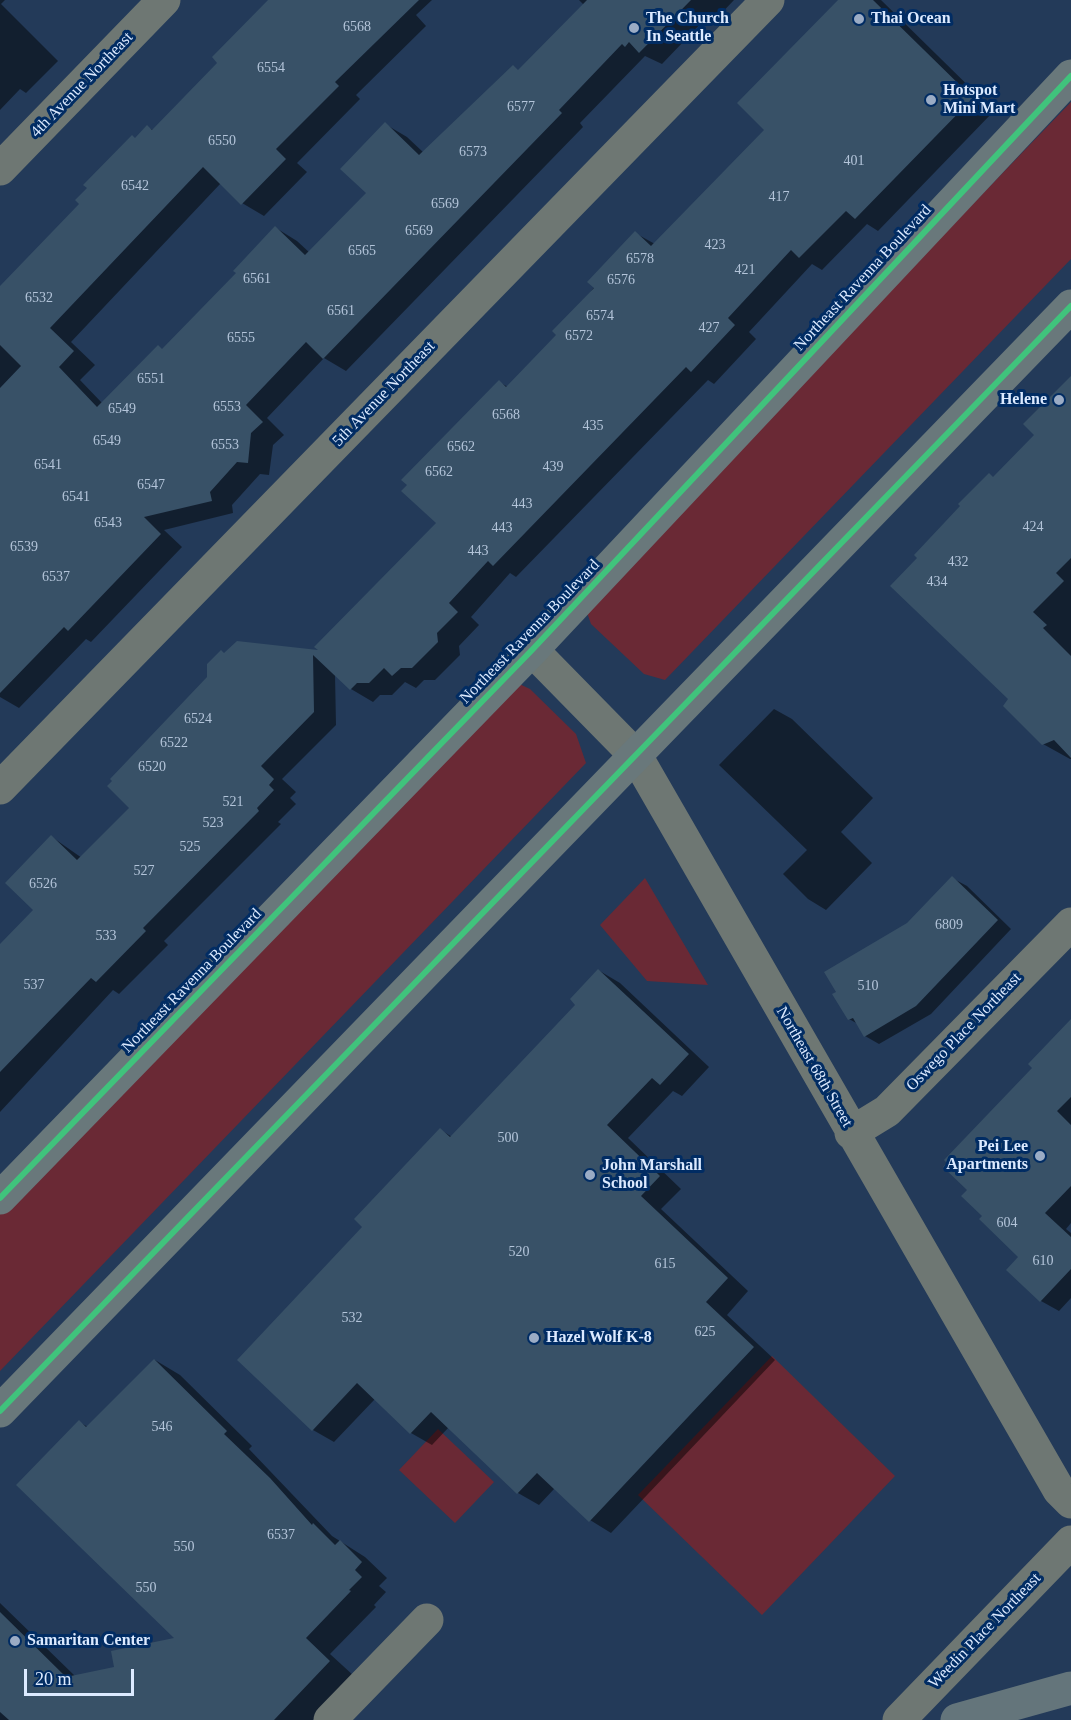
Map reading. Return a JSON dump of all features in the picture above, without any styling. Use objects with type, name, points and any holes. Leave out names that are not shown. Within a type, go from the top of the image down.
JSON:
[{"type":"highway","points":[[957,1720],[1071,1688]]},
{"type":"main road","name":"Northeast Ravenna Boulevard","points":[[0,1198],[532,650],[1071,76]]},
{"type":"main road","points":[[0,1411],[1071,306]]},
{"type":"street","name":"4th Avenue Northeast","points":[[0,169],[164,0]]},
{"type":"street","name":"5th Avenue Northeast","points":[[0,788],[768,0]]},
{"type":"street","name":"Northeast 68th Street","points":[[532,650],[636,756],[1059,1490],[1071,1502]]},
{"type":"street","name":"Oswego Place Northeast","points":[[851,1132],[887,1111],[1071,924]]},
{"type":"street","name":"Weedin Place Northeast","points":[[899,1720],[1071,1542]]},
{"type":"street","points":[[330,1720],[427,1620]]},
{"type":"shaded area","points":[[1071,102],[1071,259],[665,680],[644,674],[591,624],[585,607]]},
{"type":"shaded area","points":[[513,681],[530,689],[576,734],[586,763],[0,1371],[0,1214]]},
{"type":"shaded area","points":[[645,878],[708,985],[647,981],[600,925]]},
{"type":"shaded area","points":[[772,1356],[895,1476],[762,1615],[638,1495]]},
{"type":"shaded area","points":[[438,1429],[494,1482],[455,1523],[399,1470]]},
{"type":"building","points":[[268,0],[419,0],[335,82],[339,86],[276,149],[286,159],[241,205],[203,167],[50,328],[74,351],[59,367],[97,407],[158,345],[162,349],[236,273],[233,271],[275,226],[305,255],[366,193],[340,169],[385,122],[419,155],[513,65],[518,70],[587,0],[691,0],[639,53],[629,42],[625,47],[622,44],[559,110],[562,113],[323,359],[306,342],[246,405],[263,422],[251,433],[248,463],[237,462],[210,492],[212,501],[144,517],[161,534],[68,631],[64,627],[0,693],[0,388],[21,366],[0,345],[0,286],[79,204],[75,200],[87,188],[83,185],[132,135],[135,138],[147,125],[152,130],[217,63],[212,57]]},
{"type":"building","points":[[838,0],[873,0],[973,98],[855,219],[846,211],[799,258],[791,250],[728,318],[735,325],[691,372],[686,367],[493,566],[488,561],[449,603],[458,612],[437,633],[438,642],[412,668],[401,668],[392,676],[384,668],[369,683],[357,683],[350,690],[313,655],[314,712],[261,766],[274,779],[269,785],[274,790],[257,808],[259,811],[143,928],[146,931],[96,982],[91,978],[0,1072],[0,944],[33,910],[5,883],[51,835],[77,860],[129,808],[107,786],[112,781],[110,779],[207,677],[207,664],[221,650],[224,653],[237,641],[318,650],[314,647],[436,523],[401,491],[407,485],[401,480],[499,380],[506,387],[556,335],[552,331],[594,288],[587,282],[635,231],[651,246],[764,130],[737,103]]},
{"type":"building","points":[[1071,376],[1071,558],[1056,573],[1064,581],[1033,612],[1047,625],[1043,628],[1071,656],[1071,758],[1054,740],[1042,745],[1003,706],[1008,699],[890,586],[917,558],[914,555],[960,506],[958,504],[989,473],[993,477],[1034,435],[1023,424]]},
{"type":"building","points":[[952,876],[998,920],[916,1006],[864,1037],[853,1018],[848,1020],[832,994],[836,992],[824,972],[907,923]]},
{"type":"building","points":[[598,969],[689,1054],[660,1085],[652,1078],[607,1125],[660,1176],[641,1196],[728,1278],[706,1302],[754,1347],[589,1522],[537,1473],[517,1494],[431,1412],[410,1434],[357,1383],[312,1431],[237,1360],[362,1227],[354,1219],[440,1128],[450,1137],[575,1005],[570,999]]},
{"type":"building","points":[[1071,1019],[1071,1097],[1057,1111],[1071,1125],[1071,1186],[1045,1213],[1071,1237],[1071,1269],[1040,1302],[1006,1270],[1018,1257],[979,1219],[982,1216],[961,1196],[967,1190],[943,1167],[947,1163],[944,1160],[1032,1068],[1028,1064]]},
{"type":"building","points":[[154,1359],[227,1431],[224,1434],[270,1478],[312,1525],[313,1523],[335,1545],[340,1540],[362,1562],[355,1570],[362,1577],[306,1638],[330,1661],[274,1720],[9,1720],[0,1712],[0,1612],[66,1677],[114,1667],[111,1651],[174,1638],[16,1485],[79,1420],[86,1427]]},
{"type":"cycle path","points":[[0,1198],[532,650],[1071,76]]},
{"type":"cycle path","points":[[0,1411],[1071,306]]},
{"type":"place","name":"Thai Ocean","points":[[859,19]]},
{"type":"place","name":"The Church In Seattle","points":[[634,28]]},
{"type":"place","name":"Hotspot Mini Mart","points":[[931,100]]},
{"type":"place","name":"Helene","points":[[1059,400]]},
{"type":"place","name":"Pei Lee Apartments","points":[[1040,1156]]},
{"type":"place","name":"John Marshall School","points":[[590,1175]]},
{"type":"place","name":"Hazel Wolf K-8","points":[[534,1338]]},
{"type":"place","name":"Samaritan Center","points":[[15,1641]]}]
